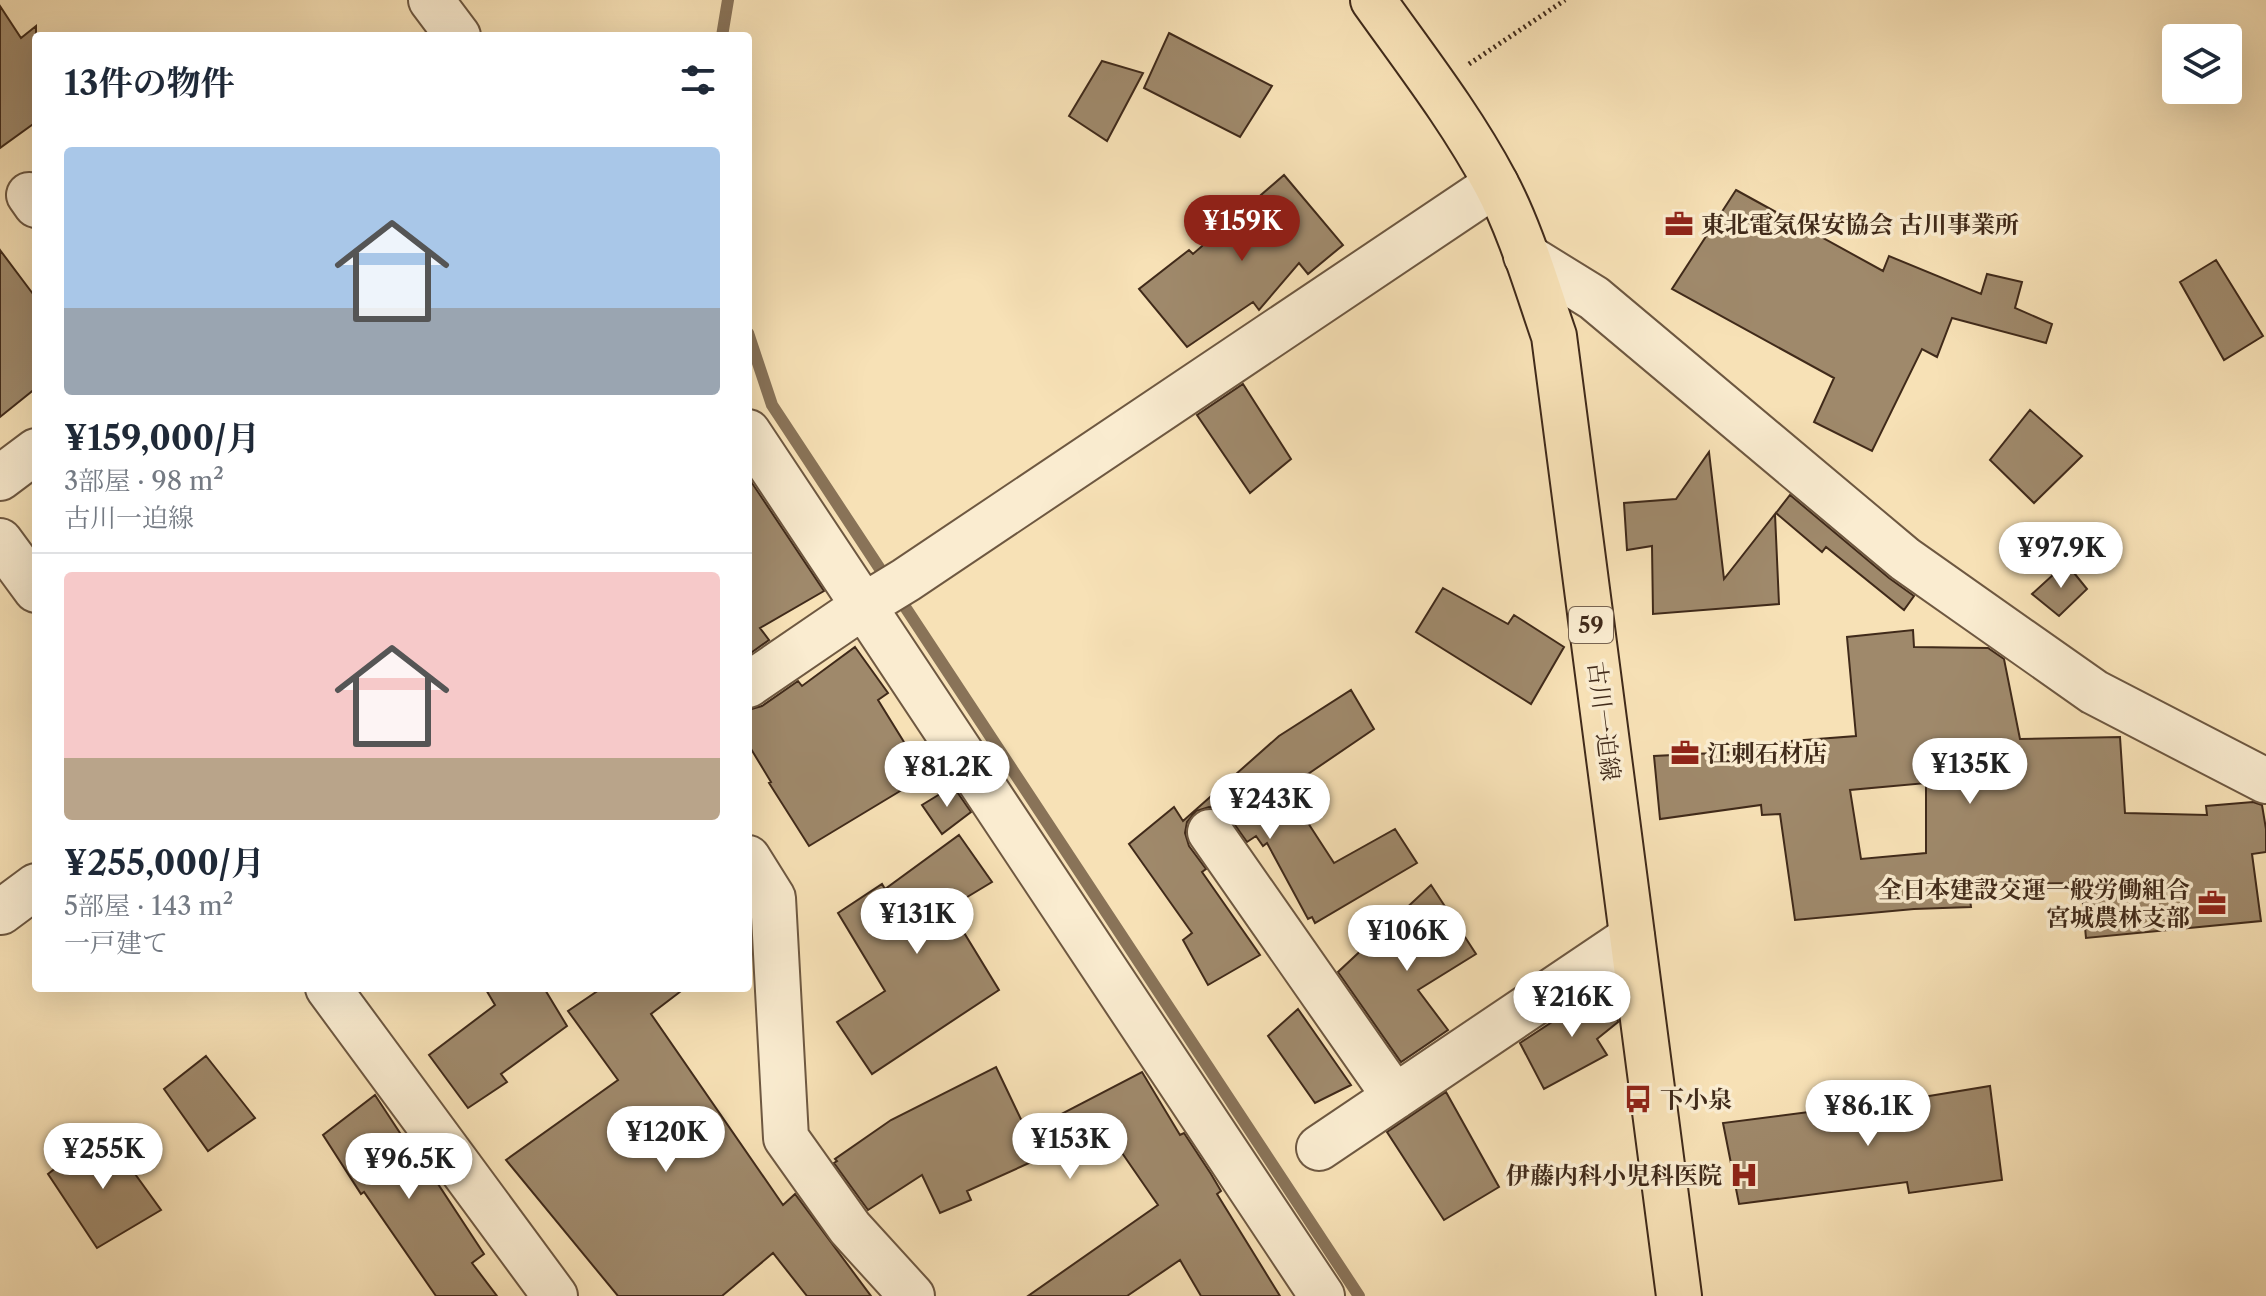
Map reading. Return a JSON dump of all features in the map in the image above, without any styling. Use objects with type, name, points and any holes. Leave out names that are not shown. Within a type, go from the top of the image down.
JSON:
[{"type":"main road","name":"古川一迫線","points":[[1373,0],[1434,86],[1496,184],[1554,336],[1679,1296]]},
{"type":"street","points":[[431,0],[455,32]]},
{"type":"street","points":[[752,682],[1496,184]]},
{"type":"street","points":[[1526,256],[1594,298],[1905,559],[2094,692],[2266,781]]},
{"type":"street","points":[[752,437],[884,593],[1322,1296]]},
{"type":"street","points":[[0,478],[32,454]]},
{"type":"street","points":[[0,541],[32,585]]},
{"type":"street","points":[[1210,832],[1395,1097]]},
{"type":"street","points":[[752,864],[773,898],[786,1138],[850,1228],[912,1296]]},
{"type":"street","points":[[1,912],[32,889]]},
{"type":"street","points":[[1319,1148],[1632,937]]},
{"type":"street","points":[[331,992],[555,1296]]},
{"type":"path","points":[[1434,86],[1565,0]]},
{"type":"building","points":[[0,6],[21,38],[36,26],[36,32],[32,32],[32,125],[0,148]]},
{"type":"building","points":[[1169,33],[1272,86],[1240,137],[1144,88]]},
{"type":"building","points":[[1102,61],[1143,73],[1107,141],[1069,116]]},
{"type":"building","points":[[1284,175],[1343,245],[1308,274],[1299,263],[1259,310],[1253,302],[1187,347],[1139,289],[1189,250],[1193,254]]},
{"type":"building","points":[[1736,190],[1883,271],[1889,256],[1981,294],[1987,274],[2022,282],[2015,308],[2052,324],[2046,343],[1952,318],[1937,357],[1922,349],[1872,451],[1814,422],[1834,378],[1672,289]]},
{"type":"building","points":[[0,250],[32,293],[32,391],[0,417]]},
{"type":"building","points":[[2216,260],[2263,336],[2224,360],[2180,282]]},
{"type":"building","points":[[1243,384],[1291,459],[1250,493],[1197,415]]},
{"type":"building","points":[[2030,410],[2082,456],[2034,503],[1990,460]]},
{"type":"building","points":[[1709,452],[1724,579],[1775,514],[1779,604],[1653,614],[1652,546],[1627,550],[1624,503],[1676,499]]},
{"type":"building","points":[[752,483],[824,591],[760,628],[769,640],[752,652]]},
{"type":"building","points":[[1790,495],[1914,596],[1904,610],[1826,547],[1822,552],[1776,513]]},
{"type":"building","points":[[2066,563],[2087,589],[2059,616],[2032,594]]},
{"type":"building","points":[[1443,588],[1508,624],[1514,615],[1564,647],[1531,704],[1416,632]]},
{"type":"building","points":[[1913,630],[1914,647],[1988,648],[2004,659],[2020,739],[2120,737],[2125,813],[2207,815],[2206,806],[2253,802],[2262,805],[2266,852],[2252,854],[2261,921],[2086,938],[2081,883],[1968,884],[1971,907],[1795,920],[1780,814],[1762,815],[1761,805],[1660,819],[1654,756],[1755,751],[1754,744],[1856,736],[1847,637]],"holes":[[[1926,783],[1926,853],[1861,859],[1850,790]]]},
{"type":"building","points":[[855,647],[888,693],[878,700],[925,776],[809,846],[752,751],[752,709],[762,706],[798,681],[802,686]]},
{"type":"building","points":[[1351,690],[1374,729],[1286,789],[1334,863],[1395,829],[1417,863],[1315,923],[1312,917],[1308,919],[1267,843],[1263,846],[1256,836],[1247,842],[1220,809],[1209,807],[1196,811],[1187,822],[1185,833],[1189,846],[1206,869],[1202,872],[1260,955],[1208,985],[1183,940],[1192,933],[1129,844],[1174,807],[1183,821],[1279,736]]},
{"type":"building","points":[[953,786],[971,812],[942,834],[922,805]]},
{"type":"building","points":[[959,835],[992,882],[949,908],[999,990],[872,1074],[837,1022],[885,991],[838,913],[882,884],[885,889]]},
{"type":"building","points":[[1431,885],[1476,954],[1418,990],[1448,1030],[1401,1062],[1338,972]]},
{"type":"building","points":[[1613,982],[1618,1022],[1597,1039],[1607,1055],[1544,1089],[1520,1043]]},
{"type":"building","points":[[487,992],[546,992],[567,1026],[501,1074],[507,1082],[468,1108],[429,1055],[495,1005]]},
{"type":"building","points":[[596,992],[680,992],[651,1014],[783,1205],[795,1194],[871,1296],[807,1296],[773,1253],[722,1296],[618,1296],[506,1160],[618,1080],[568,1011]]},
{"type":"building","points":[[1298,1009],[1351,1085],[1315,1103],[1268,1036]]},
{"type":"building","points":[[206,1056],[255,1118],[208,1151],[164,1089]]},
{"type":"building","points":[[996,1067],[1027,1132],[1142,1072],[1180,1135],[1184,1133],[1211,1174],[1221,1191],[1217,1194],[1280,1296],[1201,1296],[1180,1260],[1127,1296],[1028,1296],[1158,1205],[1120,1150],[1106,1158],[1096,1137],[1098,1132],[967,1191],[971,1200],[940,1213],[922,1175],[868,1210],[834,1163],[837,1161],[835,1159],[891,1120]]},
{"type":"building","points":[[1990,1086],[2002,1180],[1909,1193],[1907,1182],[1739,1204],[1723,1123]]},
{"type":"building","points":[[1446,1092],[1499,1187],[1444,1220],[1387,1132]]},
{"type":"building","points":[[375,1095],[484,1254],[472,1263],[497,1296],[436,1296],[364,1192],[361,1194],[323,1135]]},
{"type":"building","points":[[104,1131],[161,1210],[97,1248],[48,1174]]},
{"type":"waterway","points":[[723,32],[728,0]]},
{"type":"waterway","points":[[752,345],[772,405],[1359,1296]]},
{"type":"place","name":"東北電気保安協会 古川事業所","points":[[1679,224]]},
{"type":"place","name":"江刺石材店","points":[[1685,753]]},
{"type":"place","name":"全日本建設交運一般労働組合 宮城農林支部","points":[[2212,903]]},
{"type":"place","name":"下小泉","points":[[1638,1099]]},
{"type":"place","name":"伊藤内科小児科医院","points":[[1744,1175]]}]
